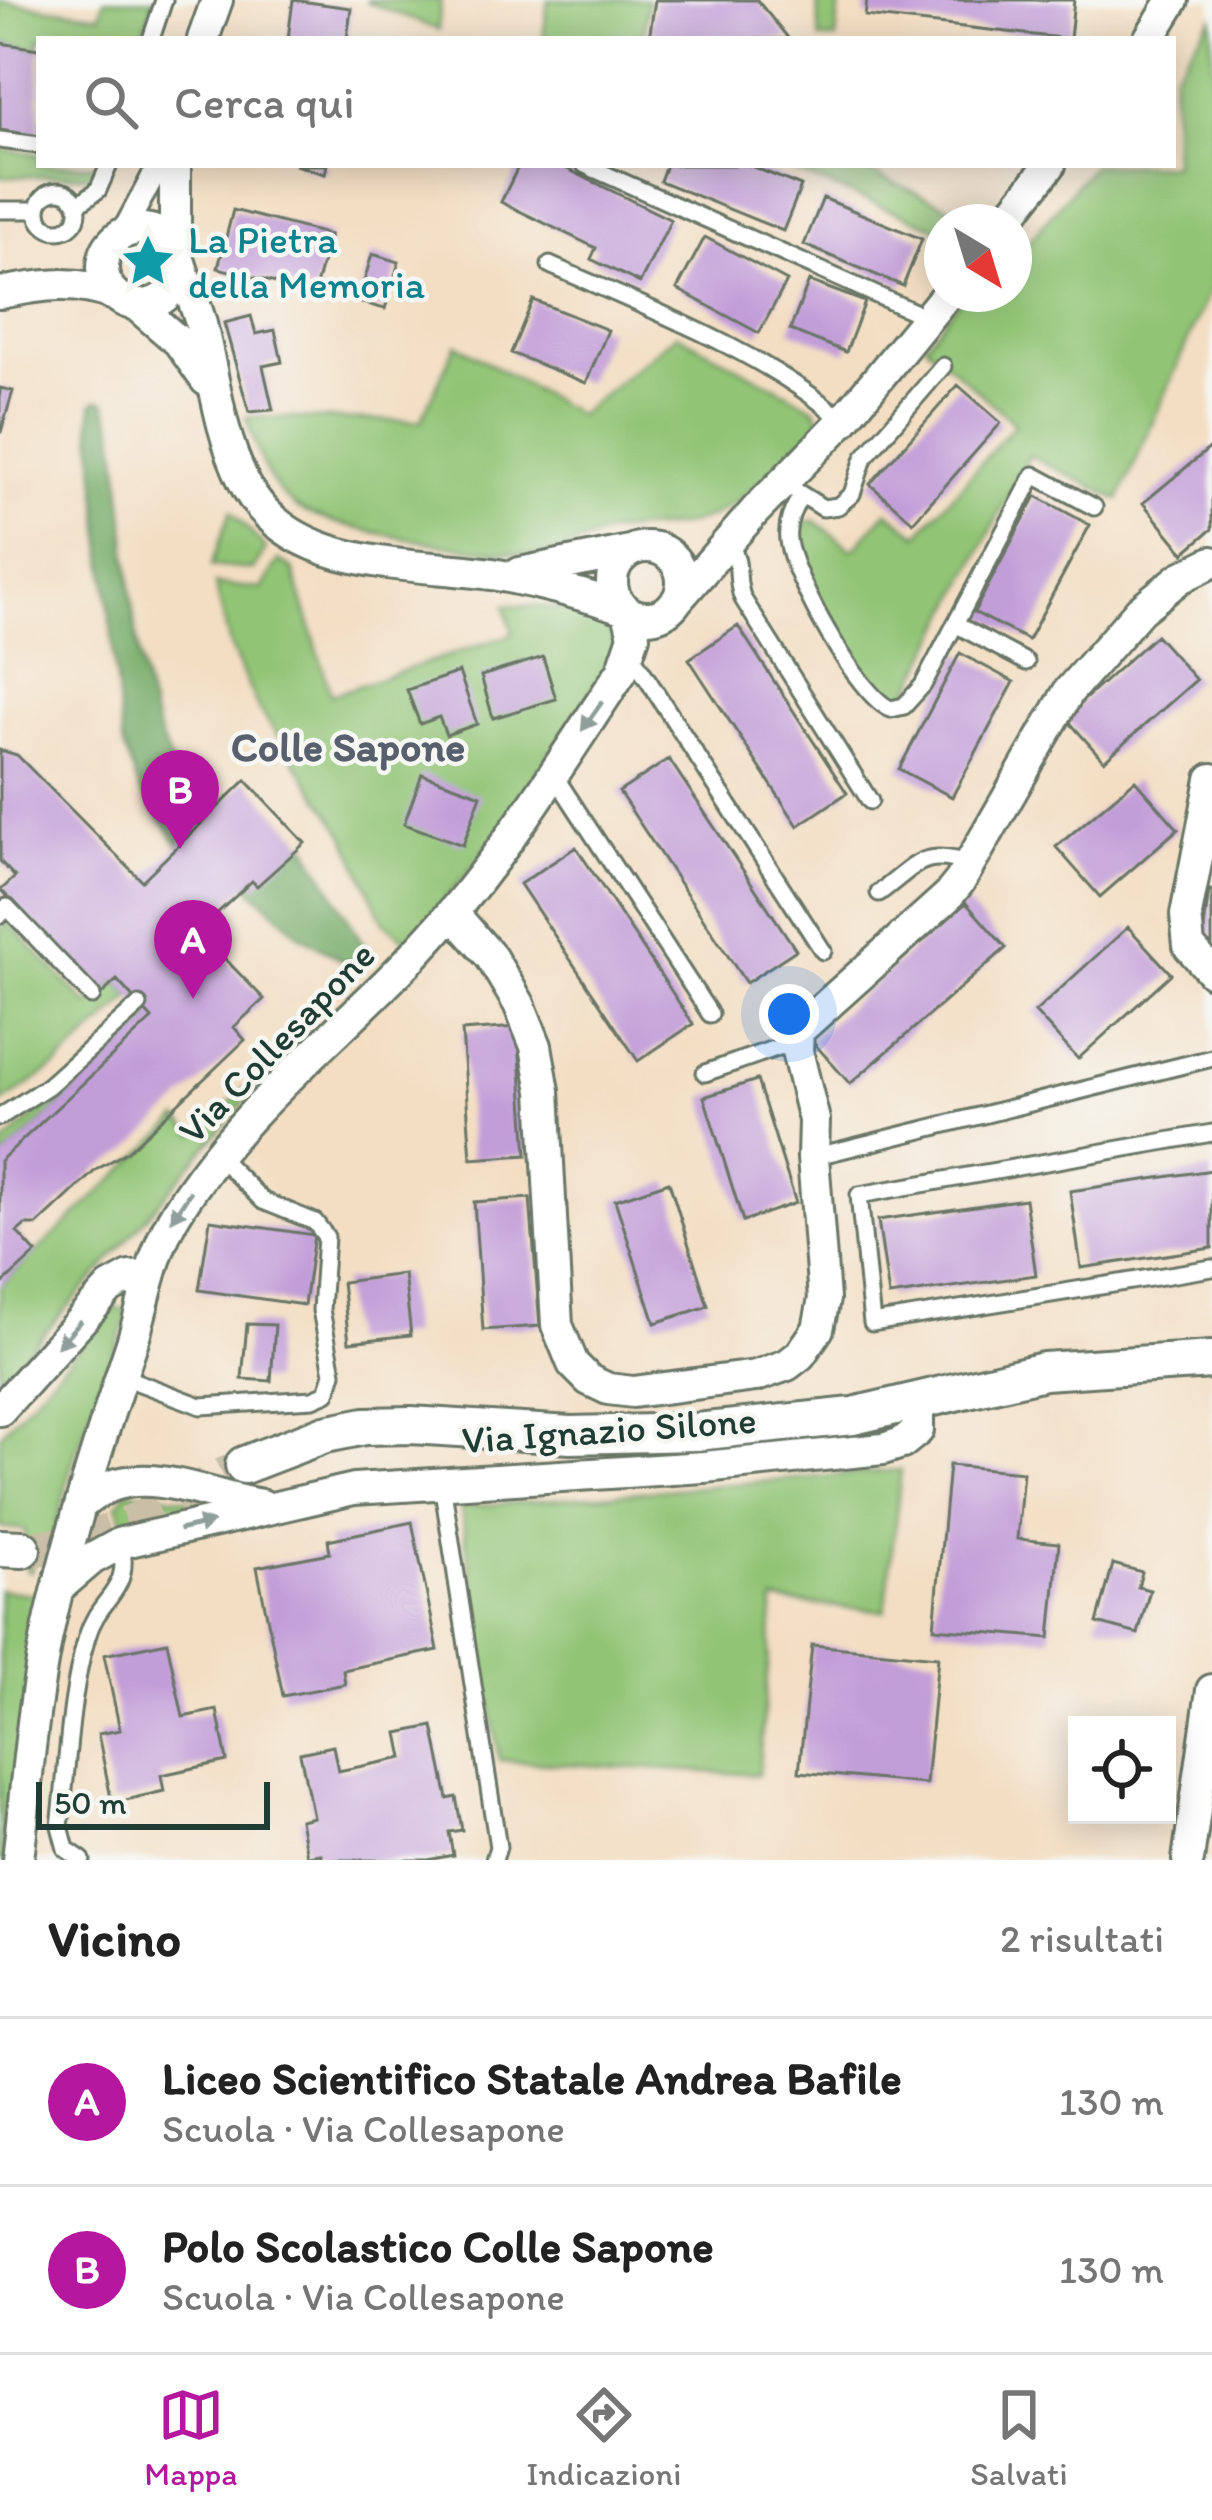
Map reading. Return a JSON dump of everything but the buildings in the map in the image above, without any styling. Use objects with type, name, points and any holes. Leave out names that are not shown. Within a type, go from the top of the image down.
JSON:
[{"type":"street","points":[[204,36],[217,0]]},
{"type":"street","points":[[1152,36],[1173,0]]},
{"type":"street","points":[[158,168],[139,208],[104,258],[104,274],[126,300],[188,351],[212,390]]},
{"type":"street","points":[[0,293],[74,284],[126,300],[156,302],[169,293],[178,275],[175,168]]},
{"type":"street","points":[[1019,204],[1048,168]]},
{"type":"street","points":[[42,285],[82,265],[116,239],[149,229],[165,236],[177,255],[199,318],[212,390],[243,480],[258,504],[287,531],[311,544],[376,562],[496,575],[651,617],[672,606],[725,538],[755,511],[794,488],[933,312]]},
{"type":"street","points":[[496,575],[725,538]]},
{"type":"street","points":[[631,654],[634,630],[613,592],[612,575],[621,559],[639,549],[664,551],[679,568],[682,585],[672,606]]},
{"type":"street","points":[[452,912],[491,957],[519,1004],[536,1046],[544,1091],[557,1325],[565,1352],[589,1380],[608,1390],[633,1392],[756,1376],[787,1365],[818,1329],[824,1299],[812,1102],[796,1041],[804,1022],[947,897],[1070,691],[1153,599],[1212,562]]},
{"type":"street","name":"Via Collesapone","points":[[18,1860],[39,1681],[58,1588],[149,1276],[176,1213],[278,1085],[452,912],[553,773],[631,654]]},
{"type":"street","points":[[1212,779],[1186,915],[1189,946],[1212,972]]},
{"type":"street","points":[[0,1410],[110,1288],[130,1277],[149,1276]]},
{"type":"street","name":"Via Ignazio Silone","points":[[244,1465],[325,1434],[365,1426],[651,1435],[832,1419],[1044,1371],[1212,1360]]},
{"type":"street","name":"Via Ignazio Silone","points":[[1129,1367],[1212,1386]]},
{"type":"street","name":"Via Ignazio Silone","points":[[121,1543],[354,1489],[704,1467],[883,1449],[907,1441],[918,1430],[918,1402]]},
{"type":"street","points":[[96,1445],[109,1470],[128,1480]]},
{"type":"street","points":[[121,1543],[95,1528],[80,1505],[103,1487],[128,1480]]},
{"type":"street","name":"Via Ignazio Silone","points":[[128,1480],[163,1481],[272,1507]]},
{"type":"street","points":[[58,1588],[92,1559],[121,1543]]},
{"type":"street","points":[[1188,1860],[1203,1812],[1212,1690]]},
{"type":"lane","points":[[152,36],[164,0]]},
{"type":"lane","points":[[0,140],[36,145]]},
{"type":"lane","points":[[38,210],[46,226],[58,231],[74,223],[77,205],[98,190],[108,168]]},
{"type":"lane","points":[[593,168],[924,300]]},
{"type":"lane","points":[[38,210],[44,197],[56,191],[69,194],[77,205]]},
{"type":"lane","points":[[0,210],[38,210]]},
{"type":"lane","points":[[550,266],[716,342],[812,397],[843,421]]},
{"type":"lane","points":[[943,366],[864,458],[855,491],[845,502],[823,508],[794,488],[788,527],[796,573],[875,701],[893,709],[912,700],[1034,476],[1094,507]]},
{"type":"lane","points":[[725,538],[739,557],[739,586],[745,603],[870,801]]},
{"type":"lane","points":[[955,624],[1026,662]]},
{"type":"lane","points":[[631,654],[824,951]]},
{"type":"lane","points":[[553,773],[710,1014]]},
{"type":"lane","points":[[879,893],[930,856],[970,864]]},
{"type":"lane","points":[[0,915],[7,907],[92,996]]},
{"type":"lane","points":[[0,1117],[48,1086],[139,1005]]},
{"type":"lane","points":[[705,1073],[796,1041]]},
{"type":"lane","points":[[812,1157],[1212,1058]]},
{"type":"lane","points":[[1212,1133],[860,1195],[872,1322],[1212,1268]]},
{"type":"lane","points":[[121,1376],[202,1406],[313,1400],[329,1388],[332,1362],[321,1310],[326,1238],[315,1222],[263,1202],[218,1156]]},
{"type":"lane","points":[[442,1483],[498,1847],[494,1860]]},
{"type":"lane","points":[[82,1860],[66,1849],[60,1826],[76,1691],[90,1628],[124,1576],[121,1543]]},
{"type":"green space","points":[[104,0],[154,0],[142,36],[36,36],[36,49],[0,43],[0,1],[100,15]]},
{"type":"green space","points":[[441,0],[438,30],[367,2]]},
{"type":"green space","points":[[548,0],[648,0],[643,36],[543,36]]},
{"type":"green space","points":[[817,0],[840,0],[836,36],[820,36]]},
{"type":"green space","points":[[1212,18],[1212,285],[1119,500],[1029,455],[912,687],[898,699],[885,698],[814,591],[800,549],[799,528],[815,521],[853,550],[887,511],[918,535],[1015,424],[925,344],[951,312],[1032,312],[1032,238],[1090,168],[1176,168],[1176,70]]},
{"type":"green space","points":[[0,149],[36,154],[36,168],[96,168],[94,175],[0,177]]},
{"type":"green space","points":[[786,168],[860,168],[943,204],[924,204],[924,223]]},
{"type":"green space","points":[[677,334],[815,408],[822,423],[755,487],[710,517],[684,525],[616,532],[550,553],[489,551],[412,540],[310,514],[275,486],[246,417],[421,421],[456,344],[578,415]]},
{"type":"green space","points":[[97,400],[105,402],[114,426],[145,682],[158,731],[178,777],[206,818],[179,845],[139,789],[122,741],[91,423]]},
{"type":"green space","points":[[231,511],[266,549],[253,570],[211,566]]},
{"type":"green space","points":[[279,560],[293,569],[331,695],[513,634],[505,605],[556,608],[591,617],[613,638],[615,655],[487,849],[409,943],[384,922],[345,835],[256,704],[230,645],[215,584],[262,589]]},
{"type":"green space","points":[[305,843],[367,951],[352,966],[300,935],[247,885]]},
{"type":"green space","points":[[7,921],[88,1005],[117,980],[131,997],[58,1065],[2,1103],[0,931]]},
{"type":"green space","points":[[146,1013],[152,1019],[0,1161],[0,1148]]},
{"type":"green space","points":[[245,1089],[250,1095],[0,1382],[0,1286],[179,1119],[195,1135]]},
{"type":"green space","points":[[114,1308],[126,1310],[127,1319],[72,1463],[51,1551],[35,1549],[31,1572],[27,1571],[25,1530],[0,1527],[0,1435]]},
{"type":"green space","points":[[901,1470],[885,1611],[774,1601],[758,1775],[499,1760],[461,1507]]},
{"type":"green space","points":[[127,1491],[215,1502],[216,1514],[129,1528],[117,1505]]},
{"type":"green space","points":[[0,1590],[41,1595],[6,1860],[0,1860]]},
{"type":"tunnel","points":[[22,1549],[110,1531],[244,1465]]},
{"type":"place","name":"La Pietra della Memoria","points":[[148,261]]},
{"type":"place","name":"Polo Scolastico Colle Sapone","points":[[180,849]]},
{"type":"place","name":"Liceo Scientifico Statale Andrea Bafile","points":[[193,999]]},
{"type":"district","name":"Colle Sapone","points":[[348,746]]}]
